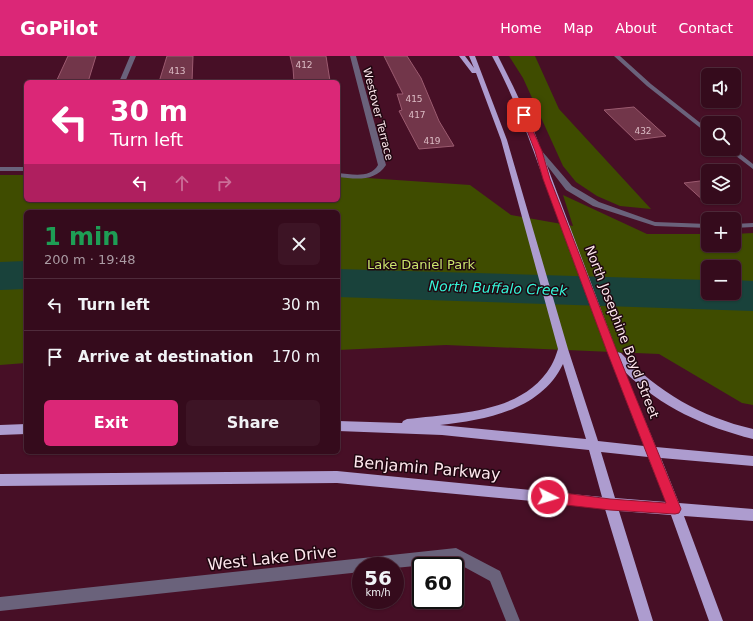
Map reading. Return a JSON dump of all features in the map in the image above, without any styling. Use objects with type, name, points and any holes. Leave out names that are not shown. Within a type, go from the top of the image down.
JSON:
[{"type":"main road","points":[[462,56],[483,84]]},
{"type":"main road","points":[[472,56],[504,140],[562,349],[594,446],[646,621]]},
{"type":"main road","name":"North Josephine Boyd Street","points":[[495,56],[514,92],[539,151],[547,179],[611,349],[675,509],[716,621]]},
{"type":"main road","points":[[387,426],[501,410],[525,400],[538,390],[554,371],[562,349]]},
{"type":"main road","points":[[611,349],[632,373],[657,393],[682,408],[741,431],[753,434]]},
{"type":"main road","points":[[340,426],[387,426],[481,434],[653,453],[753,461]]},
{"type":"main road","points":[[0,430],[24,429]]},
{"type":"main road","name":"Benjamin Parkway","points":[[0,480],[337,477],[574,499],[610,504],[753,515]]},
{"type":"street","points":[[123,80],[133,56]]},
{"type":"street","name":"Westover Terrace","points":[[340,175],[361,176],[375,174],[380,171],[382,165],[353,56]]},
{"type":"street","points":[[616,56],[648,85],[701,127]]},
{"type":"street","points":[[539,151],[569,188],[596,204],[655,224],[701,226]]},
{"type":"street","points":[[739,156],[753,167]]},
{"type":"street","points":[[0,169],[24,169]]},
{"type":"street","points":[[741,226],[753,225]]},
{"type":"street","name":"West Lake Drive","points":[[0,604],[456,555],[495,576],[513,621]]},
{"type":"green space","points":[[509,56],[535,56],[559,109],[651,209],[620,206],[597,196],[576,182],[563,166],[523,78]]},
{"type":"green space","name":"Lake Daniel Park","points":[[0,175],[24,175],[24,202],[340,202],[340,176],[470,185],[511,215],[573,226],[563,195],[647,234],[701,234],[701,252],[741,252],[741,234],[753,233],[753,405],[742,403],[659,354],[446,345],[340,350],[340,210],[24,210],[24,363],[0,365]]},
{"type":"building","points":[[68,56],[96,56],[89,80],[57,80]]},
{"type":"building","points":[[167,56],[193,56],[192,80],[160,80]]},
{"type":"building","points":[[290,56],[326,56],[330,80],[294,80]]},
{"type":"building","points":[[384,56],[407,56],[421,78],[439,121],[454,146],[419,149],[399,111],[402,110],[397,94],[403,94]]},
{"type":"building","points":[[634,107],[666,136],[635,140],[604,110]]},
{"type":"building","points":[[701,181],[701,198],[684,183]]},
{"type":"waterway","name":"North Buffalo Creek","points":[[0,276],[24,275]]},
{"type":"waterway","name":"North Buffalo Creek","points":[[340,283],[753,296]]},
{"type":"route","points":[[524,115],[539,151],[547,179],[611,349],[642,423],[675,509],[548,497]]}]
